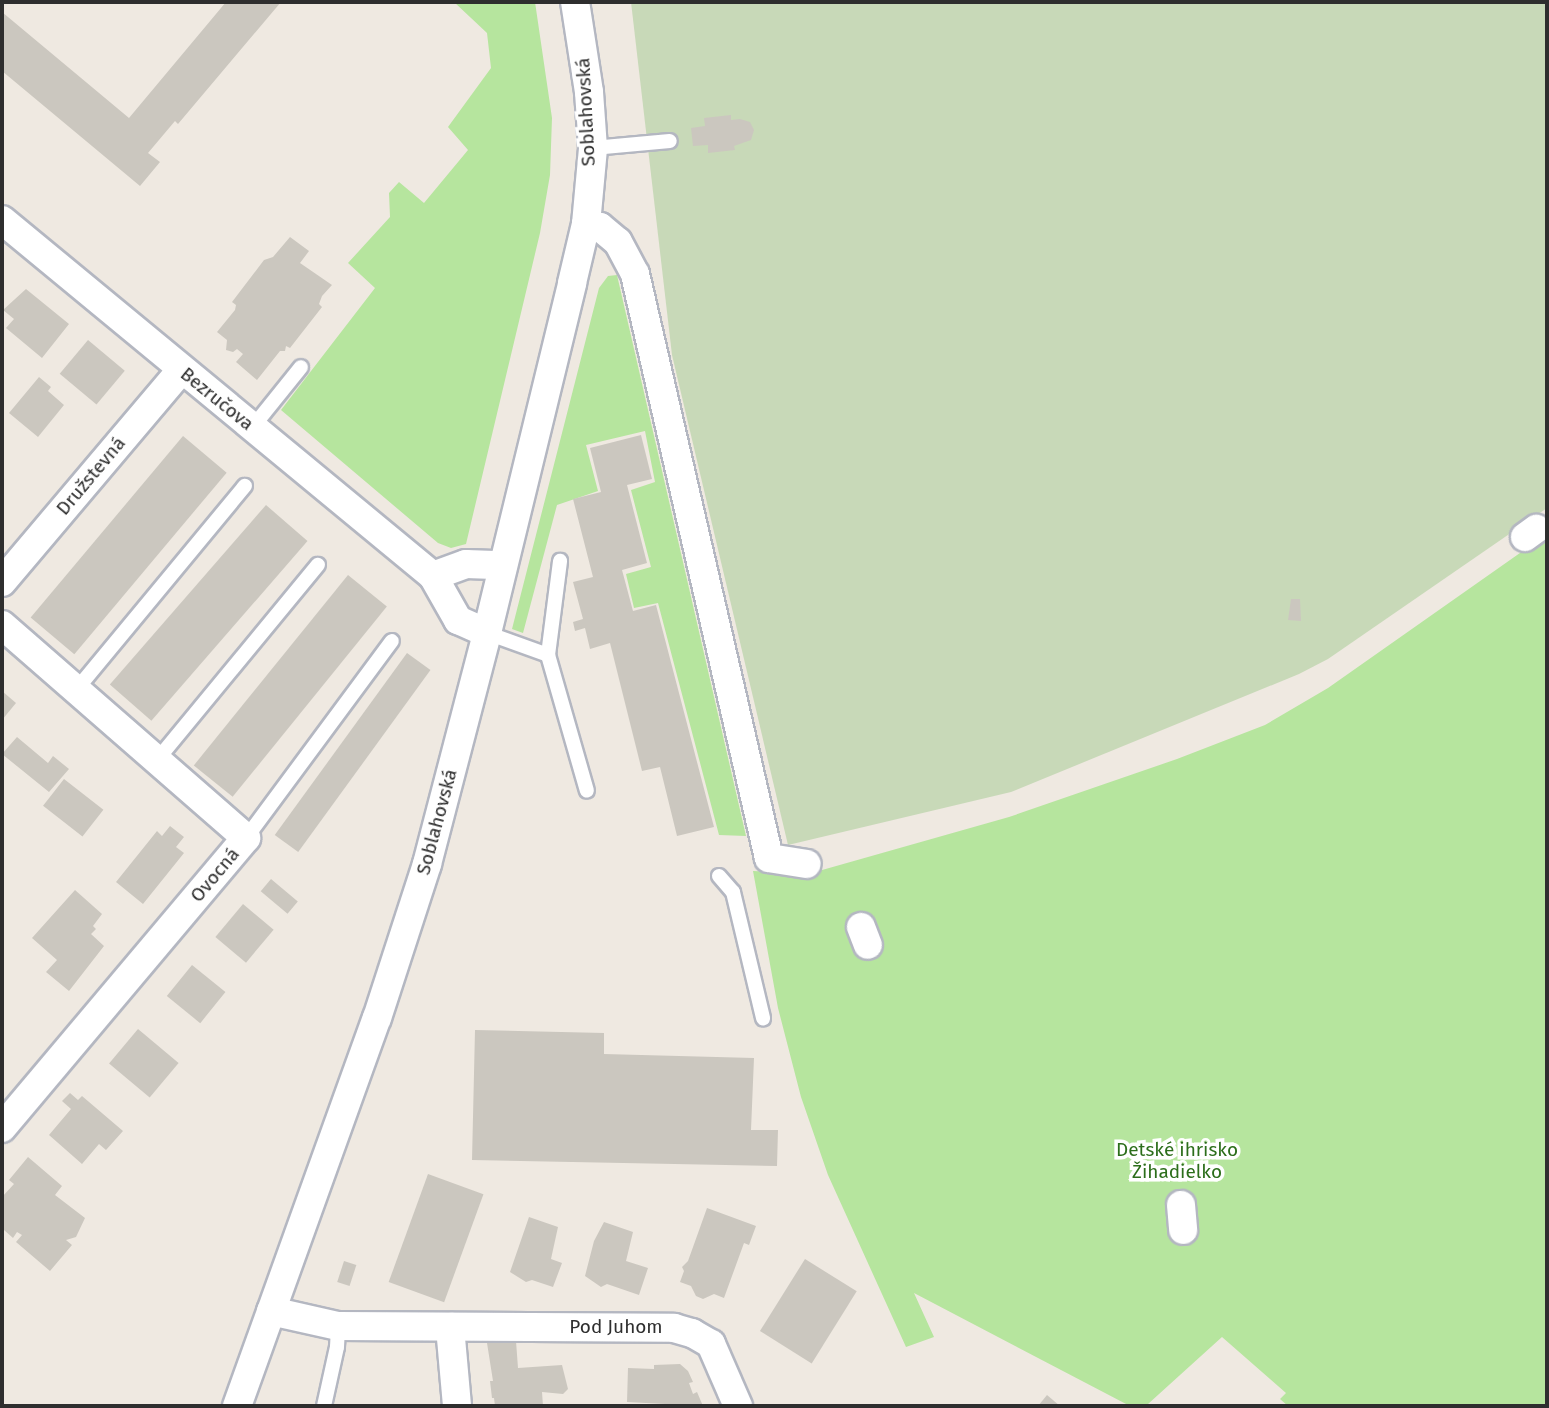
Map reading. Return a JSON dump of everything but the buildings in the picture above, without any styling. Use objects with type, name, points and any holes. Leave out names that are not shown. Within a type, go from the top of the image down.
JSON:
[{"type":"street","name":"Soblahovská","points":[[237,1406],[405,934],[487,633],[586,223],[593,148],[589,92],[575,2]]},
{"type":"street","name":"Bezručova","points":[[2,220],[433,576],[458,620],[487,633]]},
{"type":"street","points":[[586,223],[600,227],[618,242],[635,274],[768,858],[807,864]]},
{"type":"street","name":"Družstevná","points":[[2,582],[181,370]]},
{"type":"street","points":[[433,576],[467,564],[502,565]]},
{"type":"street","name":"Ovocná","points":[[2,625],[246,838],[2,1128]]},
{"type":"street","name":"Pod Juhom","points":[[271,1311],[338,1326],[674,1328],[692,1333],[711,1345],[738,1406]]},
{"type":"street","points":[[450,1327],[457,1406]]},
{"type":"lane","points":[[593,148],[670,141]]},
{"type":"lane","points":[[252,428],[301,367]]},
{"type":"lane","points":[[76,690],[245,486]]},
{"type":"lane","points":[[560,561],[548,655],[587,791]]},
{"type":"lane","points":[[157,760],[318,565]]},
{"type":"lane","points":[[487,633],[548,655]]},
{"type":"lane","points":[[246,838],[393,641]]},
{"type":"lane","points":[[719,876],[733,892],[763,1018]]},
{"type":"lane","points":[[324,1406],[337,1347],[338,1326]]},
{"type":"green space","points":[[454,2],[535,2],[552,118],[550,175],[540,233],[466,544],[451,548],[438,543],[281,410],[375,288],[348,263],[390,217],[389,193],[399,182],[424,203],[468,150],[448,127],[491,68],[487,33]]},
{"type":"green space","points":[[631,2],[1547,2],[1547,508],[1328,659],[1299,674],[1011,792],[788,845],[672,355]]},
{"type":"green space","points":[[617,275],[746,836],[719,835],[658,603],[634,608],[626,574],[651,567],[631,490],[655,482],[645,431],[586,445],[598,491],[557,505],[523,633],[512,629],[599,288],[608,276]]},
{"type":"green space","name":"Detské ihrisko Žihadielko","points":[[1540,539],[1547,539],[1547,1406],[1288,1406],[1280,1399],[1286,1393],[1222,1337],[1148,1404],[1128,1405],[914,1293],[934,1337],[906,1347],[828,1175],[801,1097],[778,1008],[753,871],[808,874],[1009,817],[1177,759],[1265,725],[1328,688]]}]
